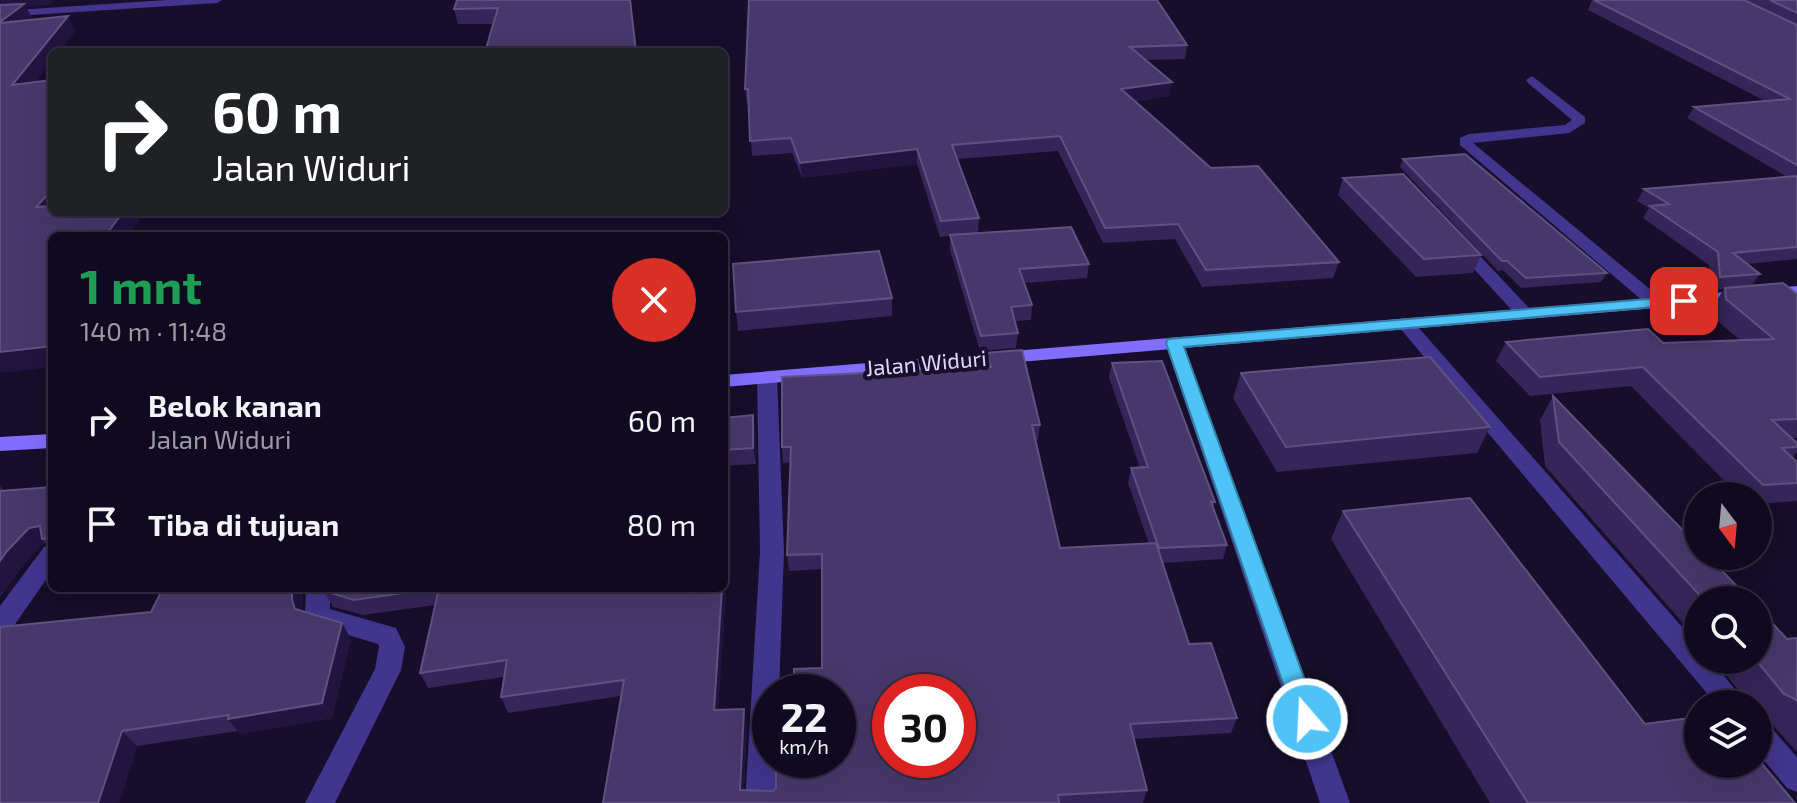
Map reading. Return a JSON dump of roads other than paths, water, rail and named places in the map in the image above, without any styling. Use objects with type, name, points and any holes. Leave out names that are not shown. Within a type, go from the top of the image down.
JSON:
[{"type":"main road","name":"Jalan Widuri","points":[[728,381],[1797,291]]},
{"type":"main road","points":[[0,444],[48,441]]},
{"type":"street","points":[[0,14],[217,0]]},
{"type":"street","points":[[1532,80],[1580,120],[1577,125],[1569,129],[1469,138],[1465,141],[1467,145],[1656,303]]},
{"type":"street","points":[[1442,225],[1524,313]]},
{"type":"street","points":[[1405,323],[1721,690]]},
{"type":"street","points":[[1174,343],[1335,803]]},
{"type":"street","points":[[760,803],[772,552],[767,377]]},
{"type":"street","points":[[0,626],[48,559]]},
{"type":"street","points":[[318,592],[317,616],[387,636],[392,647],[388,670],[320,803]]},
{"type":"street","points":[[1772,749],[1797,778]]}]
